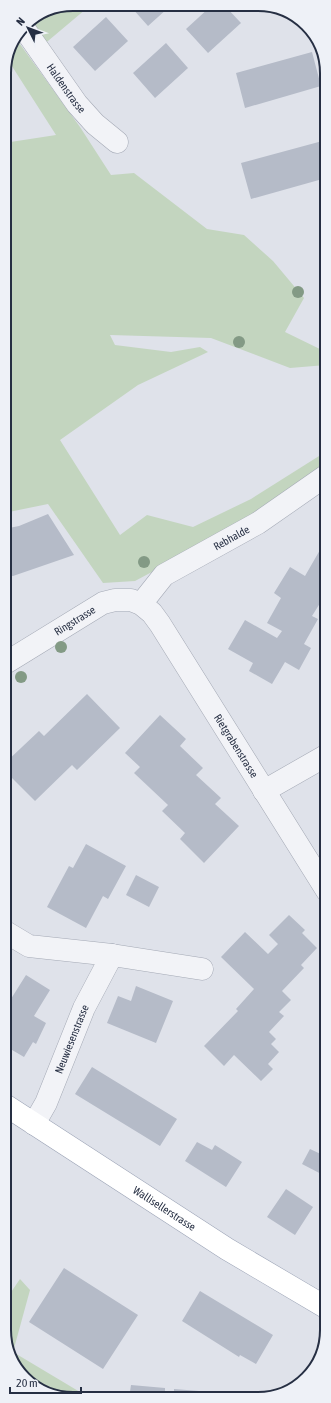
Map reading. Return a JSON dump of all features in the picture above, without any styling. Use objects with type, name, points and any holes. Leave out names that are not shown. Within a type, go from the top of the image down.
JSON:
[{"type":"main road","name":"Wallisellerstrasse","points":[[11,1109],[227,1249],[320,1304]]},
{"type":"street","name":"Haldenstrasse","points":[[27,32],[77,104],[95,124],[117,142]]},
{"type":"street","name":"Rebhalde","points":[[141,604],[164,576],[258,523],[320,479]]},
{"type":"street","name":"Ringstrasse","points":[[11,661],[103,603],[123,599],[141,604]]},
{"type":"street","name":"Rietgrabenstrasse","points":[[141,604],[152,613],[160,624],[320,880]]},
{"type":"street","points":[[264,791],[320,759]]},
{"type":"street","points":[[11,935],[29,946],[112,955],[202,969]]},
{"type":"street","name":"Neuwiesenstrasse","points":[[34,1124],[46,1103],[84,1008],[112,955]]},
{"type":"green space","points":[[84,11],[42,46],[31,28],[32,26],[42,19],[61,12]]},
{"type":"green space","points":[[19,42],[80,127],[111,175],[134,173],[207,229],[244,235],[273,261],[304,298],[285,332],[320,349],[320,366],[290,368],[211,338],[110,335],[115,345],[171,352],[200,347],[208,352],[138,385],[60,440],[120,535],[147,515],[193,527],[251,499],[320,455],[320,468],[238,526],[135,581],[103,583],[48,504],[11,512],[11,142],[56,135],[12,66]]},
{"type":"green space","points":[[20,1279],[30,1290],[14,1349],[11,1330],[11,1292]]},
{"type":"green space","points":[[16,1354],[80,1392],[61,1391],[42,1384],[26,1371]]},
{"type":"building","points":[[135,11],[165,11],[148,26]]},
{"type":"building","points":[[206,11],[230,11],[241,23],[208,53],[186,29]]},
{"type":"building","points":[[106,17],[128,41],[95,71],[73,47]]},
{"type":"building","points":[[166,43],[188,68],[155,98],[133,73]]},
{"type":"building","points":[[312,52],[320,86],[245,108],[236,73]]},
{"type":"building","points":[[320,142],[320,180],[251,199],[241,163]]},
{"type":"building","points":[[48,514],[74,555],[11,576],[11,528],[19,526]]},
{"type":"building","points":[[320,550],[320,603],[312,616],[318,619],[304,644],[311,648],[299,670],[285,662],[272,684],[249,671],[253,663],[228,649],[245,620],[277,638],[282,631],[267,623],[281,598],[274,593],[290,567],[305,576]]},
{"type":"building","points":[[87,694],[120,728],[77,770],[72,765],[35,801],[11,777],[11,757],[39,731],[44,736]]},
{"type":"building","points":[[160,715],[186,739],[180,746],[203,768],[196,775],[221,798],[215,804],[239,826],[204,863],[180,839],[185,833],[162,811],[168,805],[134,773],[140,767],[125,753]]},
{"type":"building","points":[[86,844],[126,866],[108,899],[103,896],[86,928],[47,907],[69,866],[73,868]]},
{"type":"building","points":[[136,875],[159,887],[149,907],[126,895]]},
{"type":"building","points":[[289,915],[305,930],[302,933],[317,948],[301,965],[304,968],[282,991],[291,1000],[279,1012],[284,1016],[269,1032],[276,1039],[271,1044],[279,1052],[268,1064],[273,1069],[261,1081],[234,1055],[224,1066],[204,1046],[238,1011],[236,1009],[254,989],[221,957],[245,932],[268,954],[278,944],[269,935]]},
{"type":"building","points":[[26,975],[50,990],[34,1016],[46,1023],[36,1044],[33,1042],[24,1057],[11,1049],[11,999]]},
{"type":"building","points":[[136,986],[173,1001],[156,1043],[107,1023],[118,996],[131,1001]]},
{"type":"building","points":[[92,1067],[177,1119],[160,1146],[75,1094]]},
{"type":"building","points":[[197,1142],[212,1150],[215,1145],[242,1162],[226,1187],[185,1161]]},
{"type":"building","points":[[310,1149],[320,1154],[320,1173],[302,1164]]},
{"type":"building","points":[[286,1189],[313,1207],[295,1235],[267,1217]]},
{"type":"building","points":[[64,1268],[138,1315],[103,1369],[29,1322]]},
{"type":"building","points":[[200,1291],[273,1335],[256,1364],[240,1355],[239,1357],[182,1321]]},
{"type":"building","points":[[131,1385],[165,1388],[165,1392],[130,1392]]},
{"type":"building","points":[[174,1389],[199,1391],[174,1392]]}]
